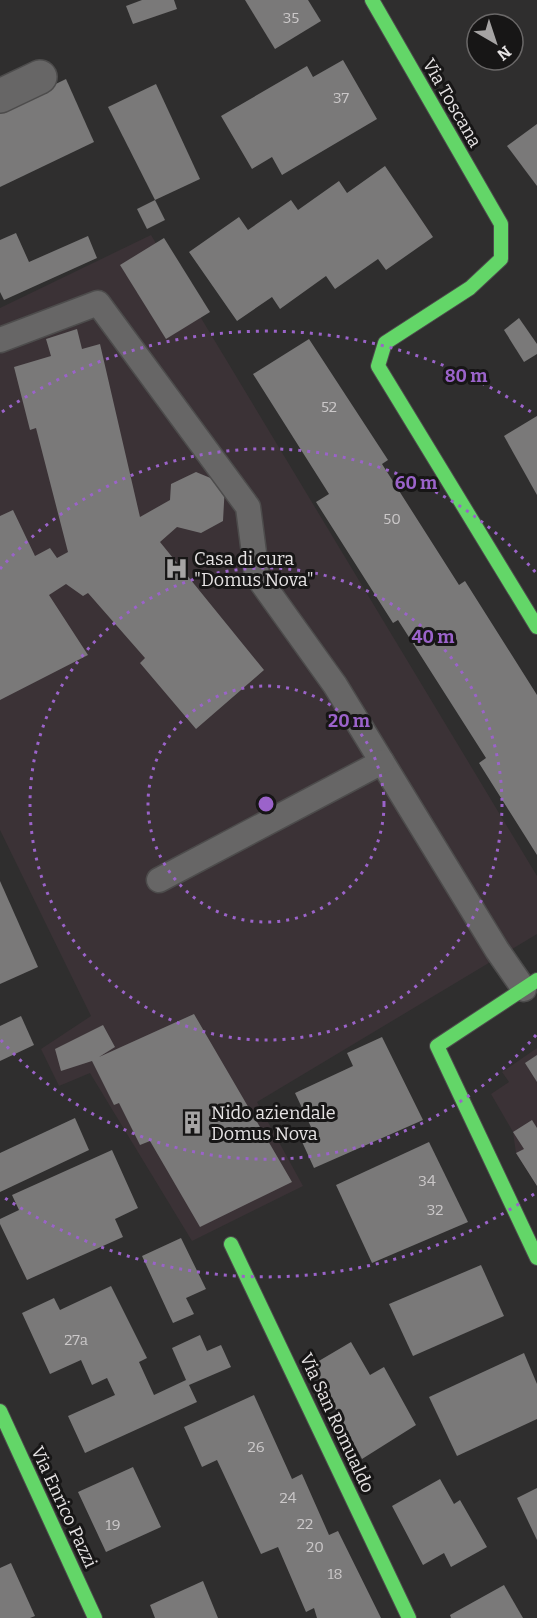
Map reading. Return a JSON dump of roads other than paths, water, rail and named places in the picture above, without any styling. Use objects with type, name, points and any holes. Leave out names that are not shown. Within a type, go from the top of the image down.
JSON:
[{"type":"street","name":"Via Toscana","points":[[372,0],[501,224],[501,259],[470,288],[385,343],[378,366],[537,627]]},
{"type":"street","points":[[0,96],[40,77]]},
{"type":"street","points":[[531,984],[437,1046],[537,1258]]},
{"type":"street","name":"Via San Romualdo","points":[[231,1244],[410,1618]]},
{"type":"street","name":"Via Enrico Pazzi","points":[[0,1411],[95,1618]]},
{"type":"lane","points":[[0,340],[98,303],[248,507],[257,576],[334,685],[497,951],[531,984]]},
{"type":"lane","points":[[159,880],[382,762]]},
{"type":"place","name":"Casa di cura \"Domus Nova\"","points":[[176,569]]},
{"type":"place","name":"Nido aziendale Domus Nova","points":[[193,1123]]}]
